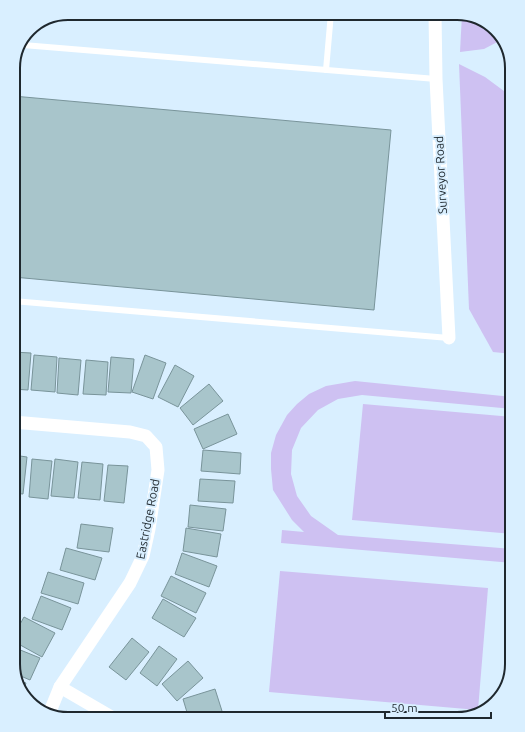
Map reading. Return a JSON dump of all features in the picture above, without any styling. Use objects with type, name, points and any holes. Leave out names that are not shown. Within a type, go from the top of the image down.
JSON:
[{"type":"street","name":"Surveyor Road","points":[[435,20],[436,79],[449,338]]},
{"type":"street","name":"Eastridge Road","points":[[20,423],[130,432],[146,436],[156,447],[158,470],[149,530],[143,556],[130,583],[60,687],[51,708]]},
{"type":"street","points":[[60,687],[103,712]]},
{"type":"lane","points":[[326,70],[330,20]]},
{"type":"lane","points":[[26,45],[436,79]]},
{"type":"lane","points":[[20,302],[449,338]]},
{"type":"shaded area","points":[[462,20],[483,28],[497,42],[484,49],[460,52]]},
{"type":"shaded area","points":[[459,64],[485,77],[505,92],[505,353],[493,352],[469,309]]},
{"type":"shaded area","points":[[355,381],[505,396],[505,408],[362,395],[338,399],[318,410],[301,428],[292,450],[291,474],[297,496],[311,516],[338,535],[505,548],[505,562],[281,543],[282,530],[304,532],[292,520],[273,490],[271,453],[276,435],[287,415],[297,404],[309,394],[326,386]]},
{"type":"shaded area","points":[[363,404],[505,416],[505,533],[352,520]]},
{"type":"shaded area","points":[[280,571],[488,588],[478,707],[471,709],[269,692]]},
{"type":"building","points":[[20,97],[391,130],[374,310],[20,278]]},
{"type":"building","points":[[20,352],[31,353],[28,390],[20,389]]},
{"type":"building","points":[[34,355],[57,357],[55,392],[31,390]]},
{"type":"building","points":[[145,355],[166,363],[153,399],[132,392]]},
{"type":"building","points":[[111,357],[134,359],[131,393],[108,392]]},
{"type":"building","points":[[59,358],[81,360],[78,395],[57,393]]},
{"type":"building","points":[[86,360],[108,362],[106,395],[83,394]]},
{"type":"building","points":[[175,365],[194,376],[178,407],[158,397]]},
{"type":"building","points":[[209,384],[223,401],[193,425],[180,408]]},
{"type":"building","points":[[228,414],[237,434],[203,449],[194,429]]},
{"type":"building","points":[[203,450],[241,453],[240,474],[201,471]]},
{"type":"building","points":[[20,456],[27,457],[23,494],[20,494]]},
{"type":"building","points":[[32,459],[52,461],[48,499],[29,497]]},
{"type":"building","points":[[55,459],[78,462],[74,498],[51,496]]},
{"type":"building","points":[[82,462],[103,464],[100,500],[78,498]]},
{"type":"building","points":[[108,465],[128,466],[124,503],[104,501]]},
{"type":"building","points":[[200,479],[235,481],[233,503],[198,501]]},
{"type":"building","points":[[190,505],[226,509],[223,531],[188,527]]},
{"type":"building","points":[[81,524],[113,528],[109,552],[77,548]]},
{"type":"building","points":[[186,528],[221,534],[217,557],[183,551]]},
{"type":"building","points":[[66,548],[102,558],[95,580],[60,570]]},
{"type":"building","points":[[182,553],[217,566],[209,587],[175,574]]},
{"type":"building","points":[[48,572],[84,583],[78,604],[41,593]]},
{"type":"building","points":[[171,576],[206,593],[196,613],[161,596]]},
{"type":"building","points":[[41,596],[71,608],[62,630],[32,619]]},
{"type":"building","points":[[163,599],[196,618],[184,637],[152,618]]},
{"type":"building","points":[[24,617],[55,633],[42,657],[20,645],[20,624]]},
{"type":"building","points":[[132,638],[149,652],[126,680],[109,667]]},
{"type":"building","points":[[159,646],[177,659],[157,686],[140,673]]},
{"type":"building","points":[[20,650],[40,658],[30,680],[22,677],[20,670]]},
{"type":"building","points":[[188,661],[203,678],[177,701],[162,684]]},
{"type":"building","points":[[215,689],[222,711],[187,712],[183,699]]}]
